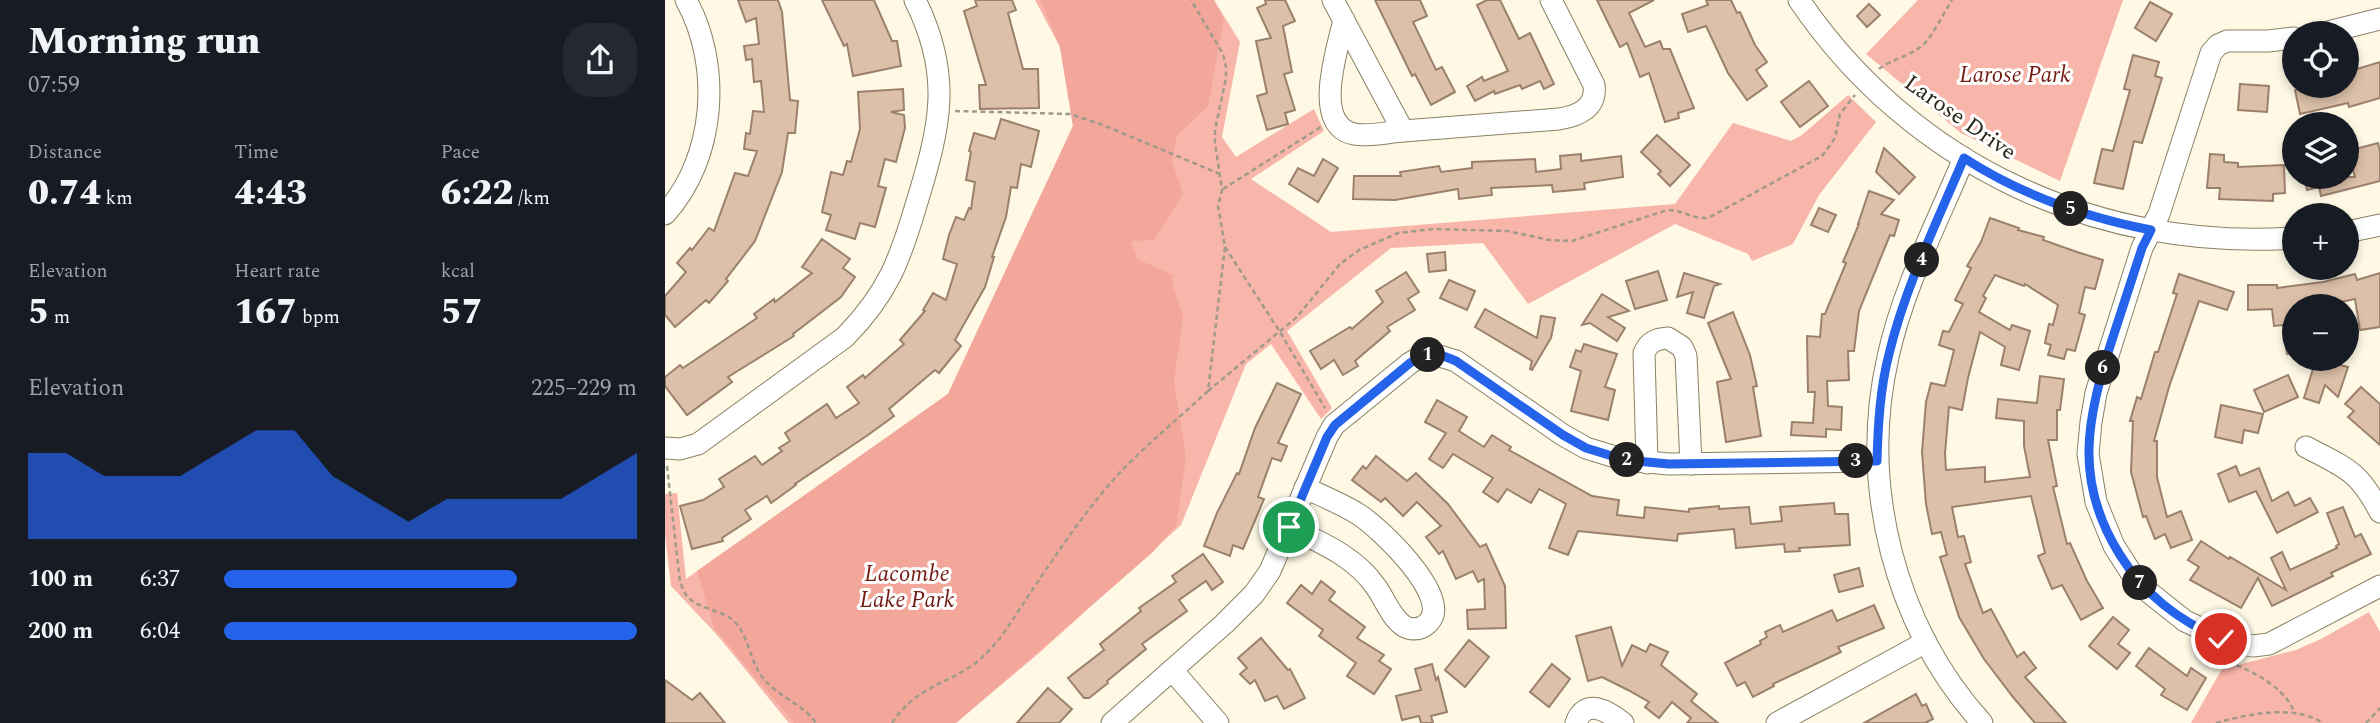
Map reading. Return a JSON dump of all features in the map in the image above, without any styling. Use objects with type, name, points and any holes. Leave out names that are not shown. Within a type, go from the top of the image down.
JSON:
[{"type":"street","points":[[665,214],[682,190],[698,157],[708,106],[709,79],[705,52],[697,22],[686,0]]},
{"type":"street","points":[[665,449],[680,449],[698,444],[845,337],[875,304],[891,278],[903,249],[932,152],[939,111],[937,60],[931,34],[915,0]]},
{"type":"street","points":[[1333,0],[1403,131]]},
{"type":"street","points":[[1344,20],[1329,98],[1334,119],[1343,129],[1354,134],[1559,119],[1586,110],[1595,97],[1594,85],[1551,0]]},
{"type":"street","name":"Larose Drive","points":[[1799,0],[1829,40],[1879,94],[1924,131],[1997,178],[2051,202],[2110,221],[2151,230],[2220,239],[2282,238]]},
{"type":"street","points":[[2359,24],[2380,19]]},
{"type":"street","points":[[2282,39],[2227,41],[2214,49],[2208,60],[2159,214],[2142,248],[2099,380],[2089,440],[2089,472],[2107,532],[2146,590],[2170,611],[2221,639],[2253,646],[2275,641],[2380,586]]},
{"type":"street","points":[[1964,158],[1906,297],[1892,339],[1880,406],[1877,461],[1882,507],[1894,564],[1910,608],[1948,680],[1982,723]]},
{"type":"street","points":[[2359,229],[2380,225]]},
{"type":"street","points":[[1647,463],[1644,354],[1648,344],[1657,339],[1668,338],[1682,347],[1686,356],[1691,464]]},
{"type":"street","points":[[1112,723],[1254,594],[1269,571],[1327,437],[1335,425],[1422,356],[1433,354],[1456,361],[1563,435],[1586,448],[1615,457],[1647,463],[1691,464],[1877,461]]},
{"type":"street","points":[[2306,447],[2358,477],[2380,512]]},
{"type":"street","points":[[1289,527],[1331,547],[1360,568],[1375,584],[1397,620],[1405,627],[1414,629],[1425,626],[1431,619],[1434,610],[1427,589],[1413,567],[1389,539],[1359,515],[1305,488]]},
{"type":"street","points":[[1777,723],[1926,642]]},
{"type":"street","points":[[1172,670],[1218,723]]},
{"type":"street","points":[[1576,723],[1585,710],[1597,708],[1609,712],[1623,723]]},
{"type":"path","points":[[1191,0],[1223,54],[1226,67],[1224,91],[1215,130],[1216,161],[1222,190],[1218,206],[1225,247],[1208,391]]},
{"type":"path","points":[[1889,61],[1924,44],[1952,0]]},
{"type":"path","points":[[892,723],[912,699],[949,679],[989,651],[1083,516],[1117,476],[1208,391],[1280,332],[1312,301],[1340,264],[1359,250],[1398,233],[1434,229],[1508,231],[1561,242],[1572,241],[1667,210],[1701,218],[1714,216],[1822,156],[1835,138],[1840,114],[1858,92]]},
{"type":"path","points":[[939,111],[1070,114],[1220,174]]},
{"type":"path","points":[[1222,190],[1327,123]]},
{"type":"path","points":[[1225,247],[1280,332],[1328,414]]},
{"type":"path","points":[[665,449],[680,582],[687,596],[698,604],[729,617],[737,624],[745,636],[754,665],[763,678],[785,699],[800,706],[816,723]]},
{"type":"path","points":[[2222,658],[2270,684],[2291,705],[2294,712]]},
{"type":"path","points":[[2366,723],[2380,708]]},
{"type":"path","points":[[2216,723],[2255,715],[2294,712],[2308,715],[2323,723]]},
{"type":"green space","name":"Lacombe Lake Park","points":[[1035,0],[1214,0],[1240,42],[1222,137],[1236,157],[1314,109],[1324,131],[1251,179],[1331,232],[1675,204],[1733,123],[1791,141],[1802,135],[1848,95],[1876,122],[1819,195],[1793,244],[1752,261],[1748,254],[1675,224],[1528,304],[1483,243],[1391,248],[1287,331],[1332,408],[1321,419],[1271,344],[1246,364],[1181,525],[1038,654],[956,723],[789,723],[718,636],[671,586],[665,535],[665,494],[677,493],[686,579],[948,394],[1073,126],[1060,47]]},
{"type":"green space","name":"Lacombe Lake Park","points":[[1040,0],[1214,0],[1224,19],[1208,106],[1177,136],[1172,161],[1183,194],[1154,240],[1131,241],[1137,259],[1173,275],[1172,282],[1183,317],[1174,381],[1186,457],[1176,526],[1153,552],[956,723],[794,723],[714,628],[697,571],[948,394],[1073,126],[1060,47]]},
{"type":"green space","name":"Larose Park","points":[[1918,0],[2123,0],[2060,181],[1961,133],[1866,54]]},
{"type":"green space","points":[[2369,612],[2380,632],[2380,723],[2191,723],[2222,669],[2296,650]]},
{"type":"building","points":[[738,0],[778,0],[782,12],[790,100],[798,101],[795,133],[788,133],[782,172],[755,241],[726,279],[728,281],[709,303],[706,300],[675,327],[665,315],[665,296],[686,272],[677,263],[690,248],[692,250],[709,228],[714,231],[735,173],[748,176],[757,151],[744,149],[746,133],[750,134],[753,111],[764,112],[761,81],[754,82],[752,59],[746,60],[744,46],[759,44],[756,18],[746,22]]},
{"type":"building","points":[[822,0],[874,0],[892,41],[897,41],[901,66],[853,76],[847,44],[844,46]]},
{"type":"building","points":[[975,0],[1012,0],[1016,10],[1008,13],[1023,69],[1038,69],[1039,108],[980,109],[979,85],[986,85],[964,11],[977,6]]},
{"type":"building","points":[[1265,0],[1285,0],[1295,21],[1283,26],[1292,72],[1284,74],[1295,110],[1285,113],[1288,124],[1267,130],[1257,96],[1267,93],[1256,41],[1271,38],[1257,8],[1266,4]]},
{"type":"building","points":[[1375,0],[1420,0],[1427,16],[1413,22],[1436,70],[1442,67],[1455,92],[1431,105],[1415,74],[1412,76]]},
{"type":"building","points":[[1487,0],[1500,0],[1519,39],[1530,33],[1554,84],[1544,89],[1540,81],[1522,89],[1520,85],[1495,94],[1494,91],[1475,101],[1467,86],[1482,77],[1484,81],[1508,71],[1477,5]]},
{"type":"building","points":[[1597,0],[1654,0],[1629,13],[1645,47],[1660,41],[1663,49],[1670,49],[1694,108],[1678,113],[1679,118],[1665,122],[1649,73],[1640,77],[1627,43],[1620,47]]},
{"type":"building","points":[[1706,0],[1731,0],[1767,62],[1756,70],[1767,86],[1747,100],[1728,73],[1706,26],[1688,32],[1682,14],[1708,5]]},
{"type":"building","points":[[2150,2],[2172,14],[2156,41],[2135,28]]},
{"type":"building","points":[[1869,4],[1880,15],[1867,27],[1857,16]]},
{"type":"building","points":[[2133,55],[2159,62],[2155,76],[2162,78],[2142,143],[2134,141],[2123,189],[2094,183],[2102,149],[2113,151],[2130,90],[2124,89]]},
{"type":"building","points":[[2380,62],[2380,98],[2349,107],[2348,103],[2300,112],[2297,98],[2359,98],[2359,68]]},
{"type":"building","points":[[1809,81],[1828,106],[1800,127],[1781,102]]},
{"type":"building","points":[[2240,84],[2269,86],[2267,112],[2238,110]]},
{"type":"building","points":[[903,89],[904,110],[891,112],[904,115],[905,128],[896,162],[885,159],[878,186],[886,188],[875,227],[860,223],[855,239],[826,230],[831,215],[822,212],[831,172],[843,175],[847,161],[851,162],[860,129],[858,92]]},
{"type":"building","points":[[1001,119],[1039,131],[1031,167],[1021,164],[1017,188],[1011,187],[1006,217],[985,287],[955,340],[961,346],[939,373],[935,370],[889,409],[894,416],[771,503],[767,496],[745,510],[751,519],[722,538],[723,541],[692,549],[680,506],[703,500],[724,487],[719,479],[755,456],[762,465],[782,451],[779,448],[790,441],[785,433],[827,404],[836,418],[859,403],[847,387],[863,375],[865,378],[904,344],[900,340],[925,311],[923,310],[933,293],[946,300],[957,264],[943,259],[956,217],[964,220],[969,208],[971,209],[975,182],[966,180],[974,133],[995,139]]},
{"type":"building","points":[[1657,135],[1690,165],[1670,186],[1658,174],[1661,171],[1641,152]]},
{"type":"building","points":[[2378,143],[2380,181],[2359,186],[2359,148]]},
{"type":"building","points":[[1884,148],[1915,177],[1899,194],[1876,172]]},
{"type":"building","points":[[1581,154],[1581,161],[1621,156],[1623,177],[1584,183],[1585,189],[1553,192],[1552,185],[1491,188],[1492,195],[1459,199],[1458,189],[1395,200],[1353,199],[1354,176],[1401,176],[1400,172],[1439,166],[1441,172],[1472,168],[1472,162],[1535,159],[1536,172],[1561,169],[1560,156]]},
{"type":"building","points":[[2210,154],[2224,155],[2224,162],[2238,163],[2238,167],[2282,165],[2282,189],[2285,189],[2285,193],[2273,194],[2273,201],[2219,199],[2220,188],[2207,188]]},
{"type":"building","points":[[1323,159],[1338,168],[1318,202],[1289,184],[1298,168],[1314,176]]},
{"type":"building","points":[[2319,189],[2349,189],[2321,196]]},
{"type":"building","points":[[1869,191],[1894,200],[1881,214],[1899,220],[1894,236],[1890,235],[1859,311],[1854,351],[1848,351],[1849,380],[1827,381],[1828,406],[1842,407],[1841,430],[1826,429],[1826,437],[1791,435],[1792,422],[1813,423],[1815,392],[1808,392],[1807,336],[1820,337],[1822,314],[1825,314],[1846,263],[1843,262]]},
{"type":"building","points":[[1819,208],[1836,215],[1828,232],[1811,225]]},
{"type":"building","points":[[1990,218],[2044,237],[2043,240],[2103,260],[2095,289],[2085,287],[2079,313],[2085,315],[2075,351],[2067,349],[2064,359],[2048,355],[2051,345],[2045,343],[2049,324],[2053,325],[2058,305],[2025,284],[2024,286],[1995,275],[1983,296],[1986,298],[1979,312],[2010,330],[2012,325],[2030,331],[2019,370],[2001,365],[2005,347],[1980,332],[1962,410],[1949,407],[1945,453],[1946,470],[1985,467],[1985,482],[2030,477],[2024,446],[2024,421],[1996,418],[1998,399],[2037,403],[2040,376],[2064,379],[2060,410],[2057,410],[2057,440],[2048,440],[2057,486],[2053,487],[2067,544],[2070,543],[2103,608],[2081,620],[2062,585],[2052,589],[2038,556],[2045,553],[2031,496],[1952,507],[1958,537],[1964,536],[1971,562],[1965,564],[1983,613],[1991,609],[2017,657],[2024,652],[2036,668],[2025,677],[2066,723],[2035,723],[1984,659],[1959,617],[1940,557],[1947,555],[1941,532],[1932,534],[1926,504],[1922,452],[1926,402],[1931,383],[1945,386],[1954,350],[1939,345],[1943,331],[1949,332],[1963,304],[1955,300],[1971,268],[1967,266],[1981,242]]},
{"type":"building","points":[[822,239],[850,259],[843,268],[855,277],[841,297],[793,334],[794,336],[728,377],[732,382],[687,415],[665,386],[665,377],[680,365],[683,368],[757,318],[754,314],[774,299],[775,302],[812,273],[802,267]]},
{"type":"building","points":[[1445,252],[1446,270],[1429,272],[1427,254]]},
{"type":"building","points":[[1658,271],[1667,300],[1635,309],[1626,281]]},
{"type":"building","points":[[1406,272],[1419,292],[1408,299],[1415,310],[1387,327],[1390,331],[1355,361],[1358,366],[1343,375],[1334,360],[1321,369],[1310,351],[1350,327],[1352,329],[1383,302],[1376,291]]},
{"type":"building","points":[[1684,273],[1720,284],[1714,286],[1704,318],[1687,313],[1693,292],[1677,297]]},
{"type":"building","points":[[2380,273],[2380,327],[2360,330],[2359,294],[2282,294],[2282,325],[2274,326],[2272,309],[2248,310],[2248,285],[2277,285],[2277,288],[2331,280],[2359,279]]},
{"type":"building","points":[[2179,274],[2234,292],[2227,310],[2199,301],[2169,387],[2154,441],[2157,441],[2157,477],[2167,517],[2181,511],[2192,540],[2171,548],[2165,534],[2155,539],[2146,516],[2143,517],[2131,472],[2133,421],[2130,421],[2137,397],[2141,399],[2155,352],[2158,352],[2177,294],[2173,293]]},
{"type":"building","points":[[1449,280],[1475,291],[1467,310],[1440,298]]},
{"type":"building","points":[[1602,294],[1629,311],[1608,317],[1625,328],[1617,341],[1590,323],[1582,325]]},
{"type":"building","points":[[1485,309],[1537,338],[1541,316],[1555,318],[1551,338],[1532,370],[1532,361],[1475,327]]},
{"type":"building","points":[[1733,312],[1750,355],[1757,386],[1753,387],[1761,436],[1726,442],[1717,382],[1731,379],[1708,323]]},
{"type":"building","points":[[1584,344],[1617,354],[1605,387],[1615,390],[1608,420],[1571,411],[1581,371],[1570,367],[1576,350],[1581,352]]},
{"type":"building","points":[[2312,371],[2347,371],[2338,397],[2325,385],[2319,403],[2304,398]]},
{"type":"building","points":[[2288,375],[2298,397],[2264,412],[2254,390]]},
{"type":"building","points":[[1277,383],[1301,394],[1278,443],[1287,446],[1281,461],[1272,458],[1258,497],[1264,499],[1243,549],[1233,545],[1230,556],[1204,546],[1217,513],[1237,473],[1239,474],[1255,428]]},
{"type":"building","points":[[2361,387],[2380,404],[2380,445],[2348,417],[2354,411],[2345,404]]},
{"type":"building","points":[[1437,400],[1467,417],[1459,431],[1484,447],[1492,435],[1511,447],[1509,450],[1592,496],[1619,500],[1617,515],[1644,518],[1645,507],[1689,512],[1689,509],[1719,506],[1719,509],[1749,507],[1751,524],[1782,521],[1780,507],[1834,503],[1835,514],[1848,514],[1850,545],[1799,548],[1800,551],[1785,552],[1784,544],[1736,548],[1734,529],[1678,534],[1677,541],[1578,531],[1568,555],[1549,548],[1566,504],[1539,489],[1531,503],[1507,489],[1498,502],[1483,492],[1493,478],[1453,454],[1443,468],[1429,459],[1446,433],[1425,422]]},
{"type":"building","points":[[2221,405],[2263,414],[2258,433],[2244,430],[2242,443],[2215,437]]},
{"type":"building","points":[[1376,456],[1407,481],[1416,473],[1448,504],[1480,547],[1486,544],[1505,586],[1506,628],[1468,629],[1467,610],[1485,609],[1484,579],[1478,582],[1473,571],[1456,579],[1443,551],[1439,554],[1426,537],[1441,526],[1417,502],[1403,516],[1385,498],[1381,502],[1352,480],[1363,466],[1366,469]]},
{"type":"building","points":[[2236,466],[2240,476],[2259,468],[2272,501],[2288,492],[2295,506],[2310,498],[2318,512],[2277,533],[2256,491],[2229,502],[2218,474]]},
{"type":"building","points":[[2343,507],[2355,537],[2361,534],[2371,554],[2272,606],[2258,578],[2241,608],[2190,580],[2199,567],[2188,560],[2201,541],[2286,590],[2271,558],[2282,552],[2290,570],[2337,548],[2339,544],[2327,513]]},
{"type":"building","points":[[1203,554],[1223,582],[1212,590],[1206,581],[1179,600],[1187,611],[1142,644],[1146,649],[1107,681],[1108,683],[1089,698],[1084,698],[1068,678],[1104,650],[1100,644],[1141,611],[1139,608],[1176,582],[1172,576]]},
{"type":"building","points":[[1859,568],[1863,586],[1839,592],[1834,575]]},
{"type":"building","points":[[1321,581],[1335,592],[1329,600],[1365,627],[1357,638],[1384,655],[1379,661],[1391,669],[1374,694],[1347,676],[1356,663],[1319,636],[1323,630],[1287,603],[1301,585],[1312,594]]},
{"type":"building","points":[[1874,605],[1884,628],[1838,647],[1841,652],[1773,684],[1774,686],[1753,697],[1745,682],[1737,686],[1725,663],[1761,644],[1760,641],[1767,637],[1765,632],[1780,625],[1783,632],[1832,610],[1837,621]]},
{"type":"building","points":[[2113,617],[2129,630],[2118,644],[2130,653],[2117,669],[2089,646]]},
{"type":"building","points":[[1611,627],[1622,666],[1632,645],[1646,652],[1650,644],[1668,652],[1661,665],[1697,694],[1691,701],[1718,723],[1687,723],[1691,718],[1672,702],[1659,718],[1645,707],[1649,702],[1628,690],[1602,677],[1588,681],[1576,636]]},
{"type":"building","points":[[1261,638],[1288,670],[1290,669],[1305,698],[1284,709],[1277,696],[1265,701],[1255,680],[1250,684],[1240,674],[1247,668],[1238,658]]},
{"type":"building","points":[[1469,640],[1489,657],[1465,687],[1445,670]]},
{"type":"building","points":[[2149,648],[2187,676],[2191,668],[2206,678],[2187,710],[2161,695],[2165,689],[2136,666]]},
{"type":"building","points":[[1432,664],[1447,712],[1431,716],[1433,723],[1421,723],[1419,716],[1402,720],[1396,696],[1421,690],[1415,669]]},
{"type":"building","points":[[1552,664],[1570,679],[1549,707],[1530,692]]},
{"type":"building","points":[[665,680],[692,700],[700,693],[725,723],[665,723]]},
{"type":"building","points":[[1048,688],[1072,709],[1059,723],[1017,723]]},
{"type":"building","points":[[1916,694],[1922,706],[1926,704],[1933,719],[1925,723],[1864,723]]},
{"type":"route","points":[[1289,527],[1327,437],[1335,425],[1410,363],[1422,356],[1433,354],[1456,361],[1586,448],[1625,460],[1669,464],[1877,461],[1881,397],[1892,339],[1906,297],[1964,158],[1997,178],[2051,202],[2110,221],[2151,230],[2142,248],[2099,380],[2089,440],[2089,472],[2107,532],[2137,580],[2170,611],[2221,639]]}]
